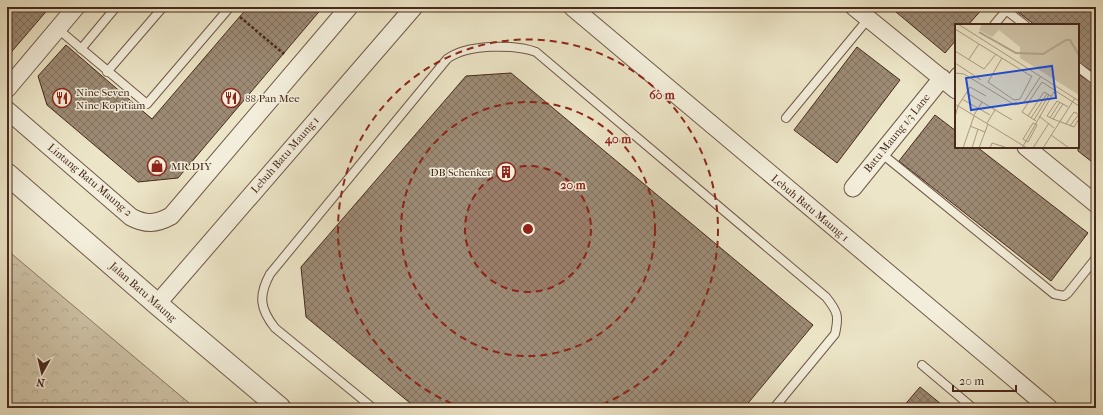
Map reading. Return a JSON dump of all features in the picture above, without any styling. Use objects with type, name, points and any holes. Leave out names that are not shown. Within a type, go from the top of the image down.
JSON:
[{"type":"street","points":[[7,89],[76,7]]},
{"type":"street","name":"Lintang Batu Maung 2","points":[[7,110],[131,217],[151,224],[162,221],[171,216],[349,7]]},
{"type":"street","name":"Lebuh Batu Maung 1","points":[[157,304],[414,7]]},
{"type":"street","name":"Lebuh Batu Maung 1","points":[[572,7],[1049,408]]},
{"type":"street","points":[[854,7],[950,81]]},
{"type":"street","name":"Batu Maung 1/3 Lane","points":[[853,188],[881,153],[950,81]]},
{"type":"street","points":[[1027,148],[1096,204]]},
{"type":"street","name":"Jalan Batu Maung","points":[[7,174],[280,408]]},
{"type":"lane","points":[[81,49],[116,7]]},
{"type":"lane","points":[[107,72],[163,7]]},
{"type":"lane","points":[[58,29],[107,72],[147,104],[230,8]]},
{"type":"lane","points":[[995,24],[1006,8],[1023,24]]},
{"type":"lane","points":[[786,118],[868,19]]},
{"type":"lane","points":[[373,408],[275,328],[266,316],[262,302],[263,288],[270,274],[447,59],[464,50],[515,47],[536,52],[826,297],[835,308],[838,320],[835,334],[774,408]]},
{"type":"lane","points":[[1079,68],[1096,81]]},
{"type":"lane","points":[[881,153],[1054,294],[1064,296],[1068,293],[1096,258]]},
{"type":"lane","points":[[922,365],[973,408]]},
{"type":"path","points":[[230,8],[299,66]]},
{"type":"green space","points":[[7,250],[195,408],[7,408]]},
{"type":"building","points":[[7,7],[50,7],[7,57]]},
{"type":"building","points":[[248,7],[323,7],[178,178],[138,182],[47,105],[38,76],[66,45],[152,119]]},
{"type":"building","points":[[890,7],[984,7],[969,24],[955,24],[955,41],[945,53]]},
{"type":"building","points":[[1014,7],[1096,7],[1096,74],[1079,63],[1079,24],[1034,24],[1014,9]]},
{"type":"building","points":[[857,47],[900,80],[837,163],[794,130]]},
{"type":"building","name":"DB Schenker","points":[[511,73],[813,325],[744,408],[416,408],[306,317],[301,267],[466,76]]},
{"type":"building","points":[[1079,75],[1096,86],[1096,165],[1078,151]]},
{"type":"building","points":[[935,115],[955,130],[955,148],[978,148],[1088,233],[1051,281],[899,161]]},
{"type":"building","points":[[920,387],[946,408],[902,408]]},
{"type":"place","name":"Nine Seven Nine Kopitiam","points":[[62,98]]},
{"type":"place","name":"88 Pan Mee","points":[[231,98]]},
{"type":"place","name":"MR.DIY","points":[[157,166]]},
{"type":"place","name":"DB Schenker","points":[[506,172]]}]
